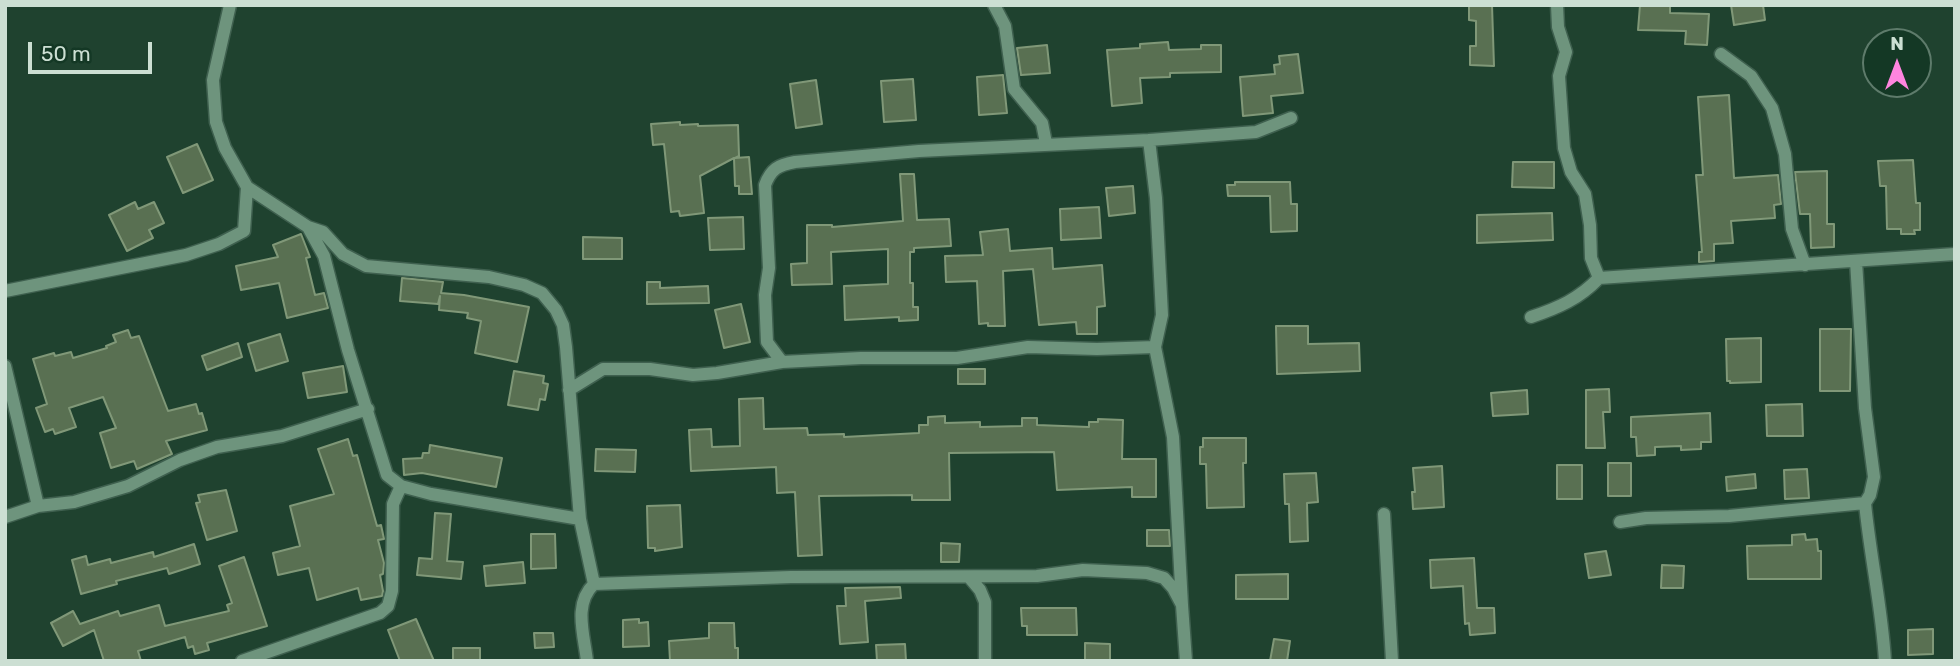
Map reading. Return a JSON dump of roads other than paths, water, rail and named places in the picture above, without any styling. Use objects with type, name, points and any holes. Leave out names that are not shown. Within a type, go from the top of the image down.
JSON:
[{"type":"street","points":[[230,5],[213,80],[214,101],[216,122],[225,148],[247,187],[308,227],[323,232],[342,254],[366,266],[489,277],[524,285],[542,293],[556,310],[563,325],[580,519],[594,584]]},
{"type":"street","points":[[995,5],[1005,26],[1014,89],[1042,123],[1046,143]]},
{"type":"street","points":[[1557,5],[1558,27],[1566,52],[1559,76],[1563,148],[1571,172],[1585,194],[1591,258],[1599,278]]},
{"type":"street","points":[[1721,54],[1751,76],[1772,108],[1785,154],[1791,229],[1805,265]]},
{"type":"street","points":[[782,362],[767,342],[765,295],[769,268],[765,185],[776,166],[869,155],[1046,143],[1094,144],[1256,132],[1291,118]]},
{"type":"street","points":[[1149,140],[1156,198],[1162,315],[1155,347],[1173,437],[1186,661]]},
{"type":"street","points":[[5,291],[186,255],[219,244],[244,231],[247,187]]},
{"type":"street","points":[[308,227],[324,256],[348,350],[387,475],[401,486],[430,495],[580,519]]},
{"type":"street","points":[[1531,317],[1559,308],[1585,293],[1599,278],[1955,254]]},
{"type":"street","points":[[1856,261],[1864,408],[1874,477],[1870,495],[1865,503],[1869,547],[1883,623],[1885,661]]},
{"type":"street","points":[[569,390],[603,369],[650,369],[693,375],[782,362],[861,358],[957,358],[1028,347],[1155,347]]},
{"type":"street","points":[[5,366],[38,506]]},
{"type":"street","points":[[5,517],[38,506],[74,502],[128,486],[180,460],[217,447],[282,436],[368,409]]},
{"type":"street","points":[[242,661],[380,613],[388,606],[392,591],[393,504],[401,486]]},
{"type":"street","points":[[1620,522],[1646,518],[1729,516],[1865,503]]},
{"type":"street","points":[[1384,514],[1392,661]]},
{"type":"street","points":[[587,661],[580,610],[584,593],[594,584],[791,577],[1037,576],[1083,570],[1147,573],[1164,578],[1182,605]]},
{"type":"street","points":[[969,577],[980,590],[985,602],[985,661]]}]
